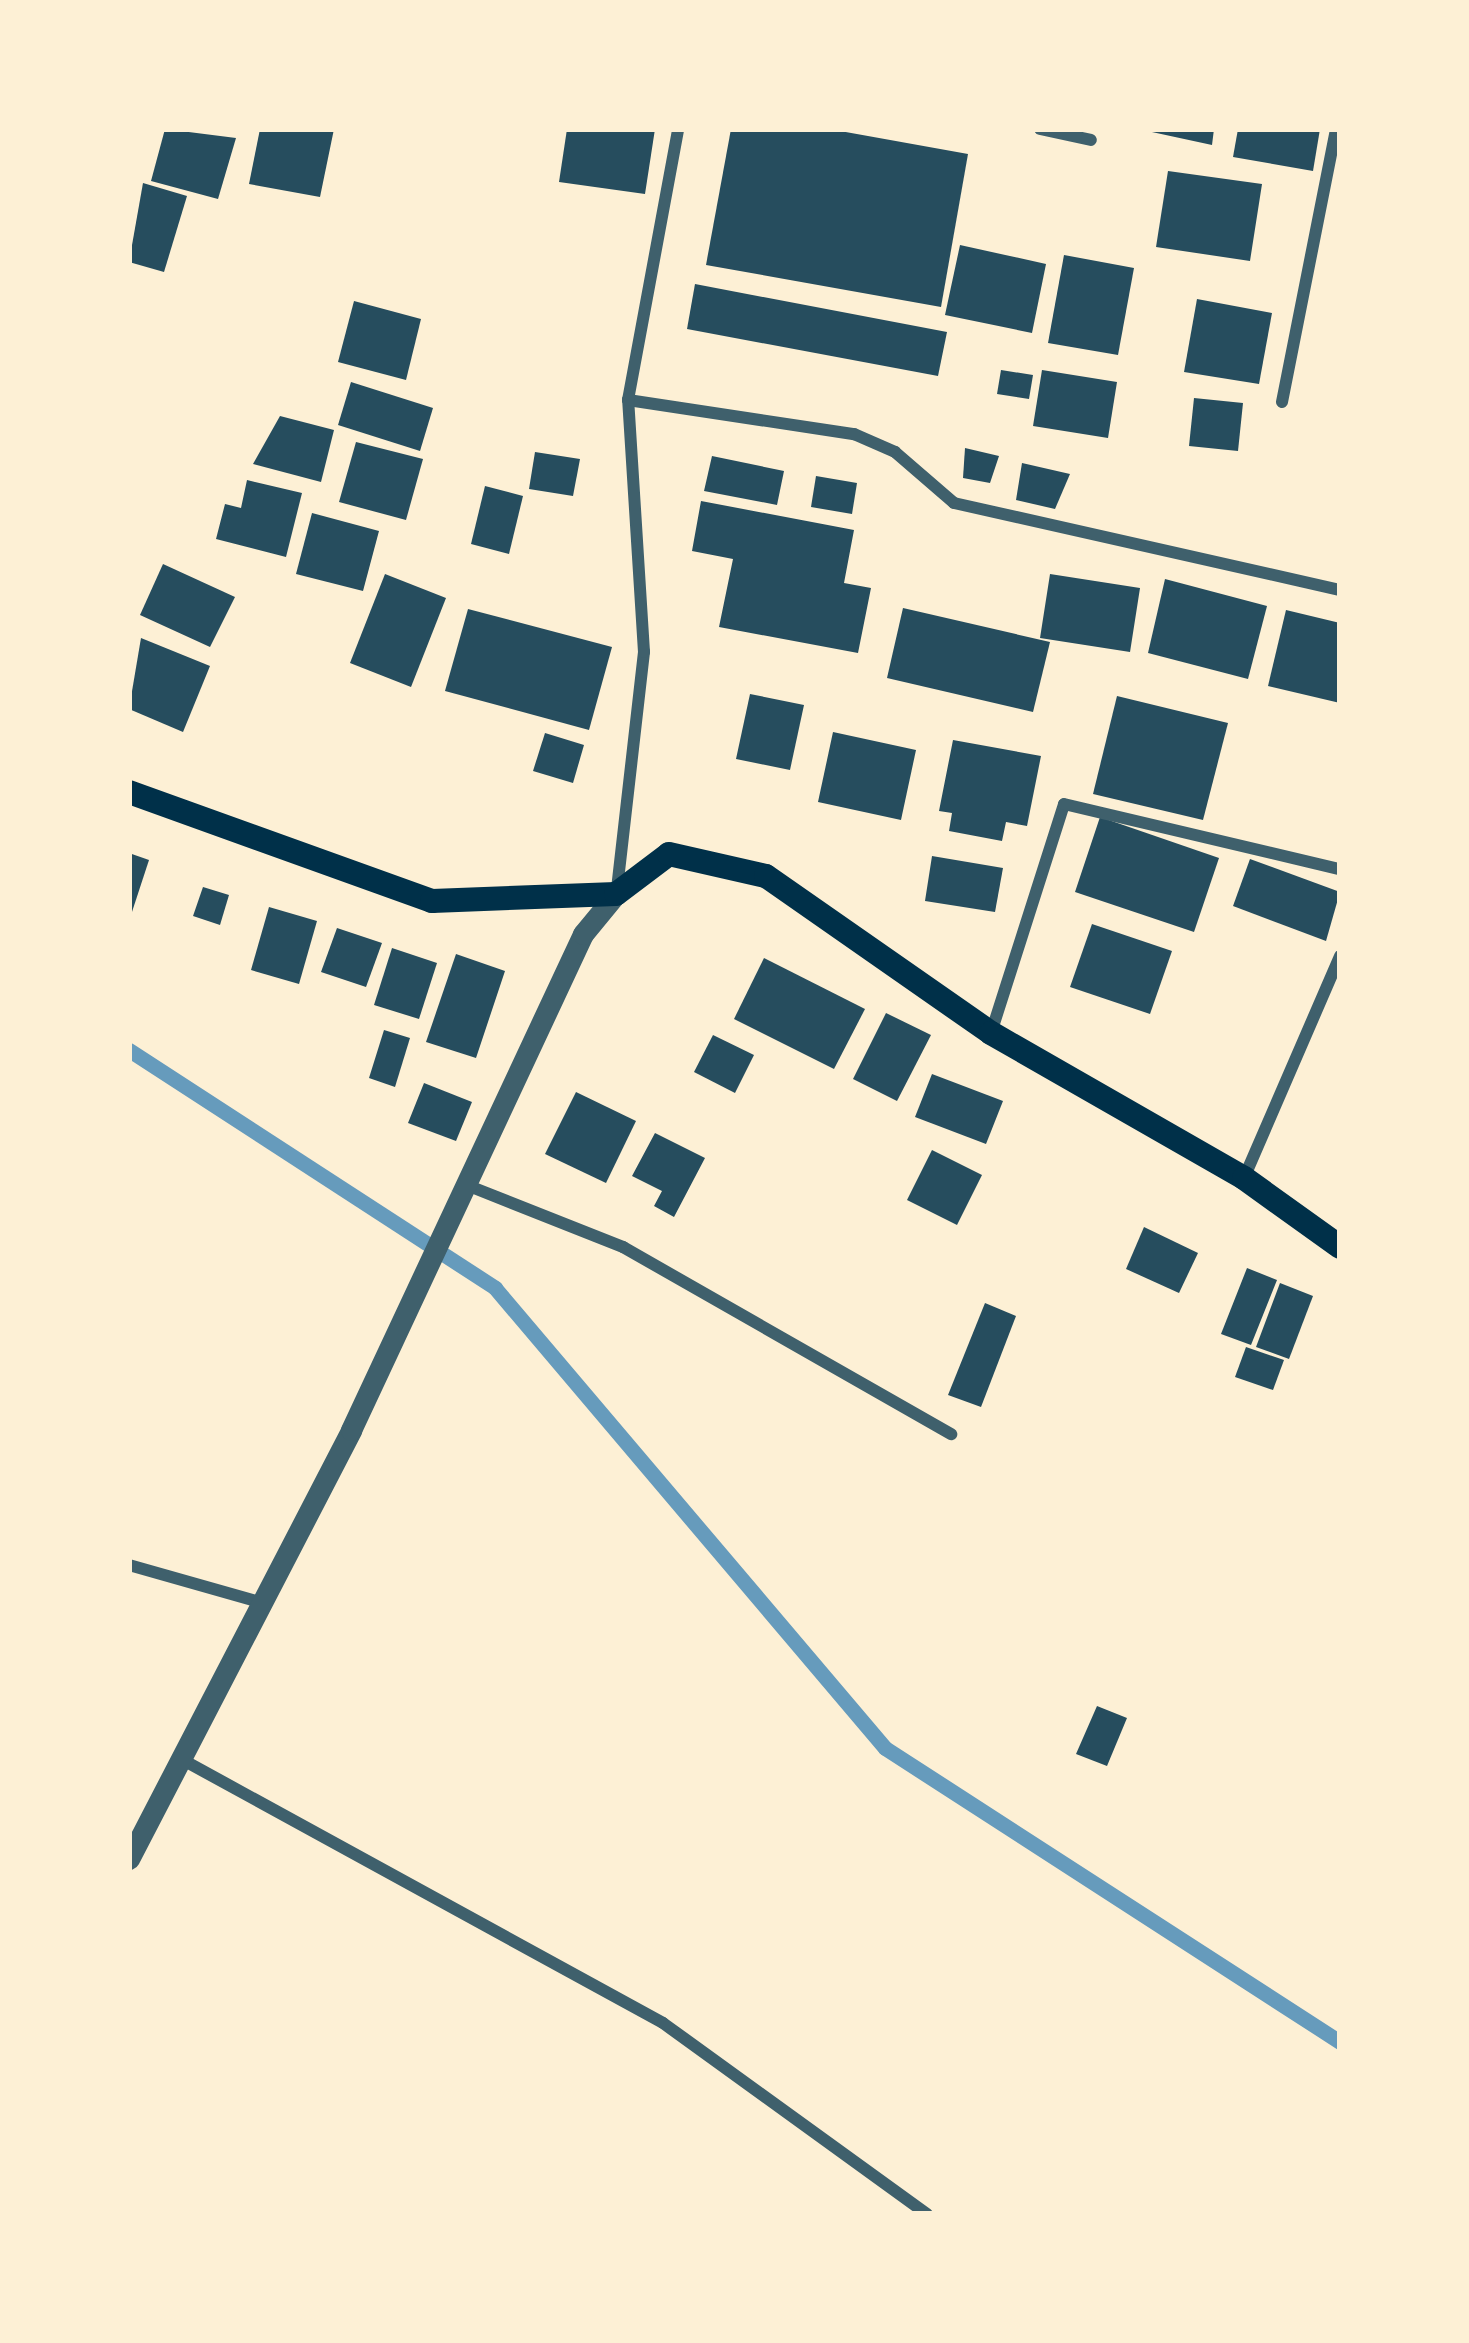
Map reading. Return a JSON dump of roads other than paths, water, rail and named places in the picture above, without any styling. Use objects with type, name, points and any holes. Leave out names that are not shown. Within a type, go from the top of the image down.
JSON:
[{"type":"main road","points":[[129,792],[432,902],[616,894],[669,854],[766,876],[991,1033],[1244,1178],[1340,1247]]},
{"type":"street","points":[[129,1859],[264,1604],[469,1186],[583,934],[616,894],[644,652],[628,400],[678,129]]},
{"type":"street","points":[[1040,129],[1091,140]]},
{"type":"street","points":[[1282,402],[1336,129]]},
{"type":"street","points":[[628,400],[854,434],[895,452],[954,503],[1340,590]]},
{"type":"street","points":[[991,1033],[1064,804],[1340,869]]},
{"type":"street","points":[[1244,1178],[1333,991],[1340,956]]},
{"type":"street","points":[[469,1186],[623,1247],[951,1435]]},
{"type":"street","points":[[129,1565],[264,1604]]},
{"type":"street","points":[[182,1760],[663,2023],[927,2214]]},
{"type":"waterway","points":[[129,1050],[495,1288],[885,1748],[1340,2042]]}]
